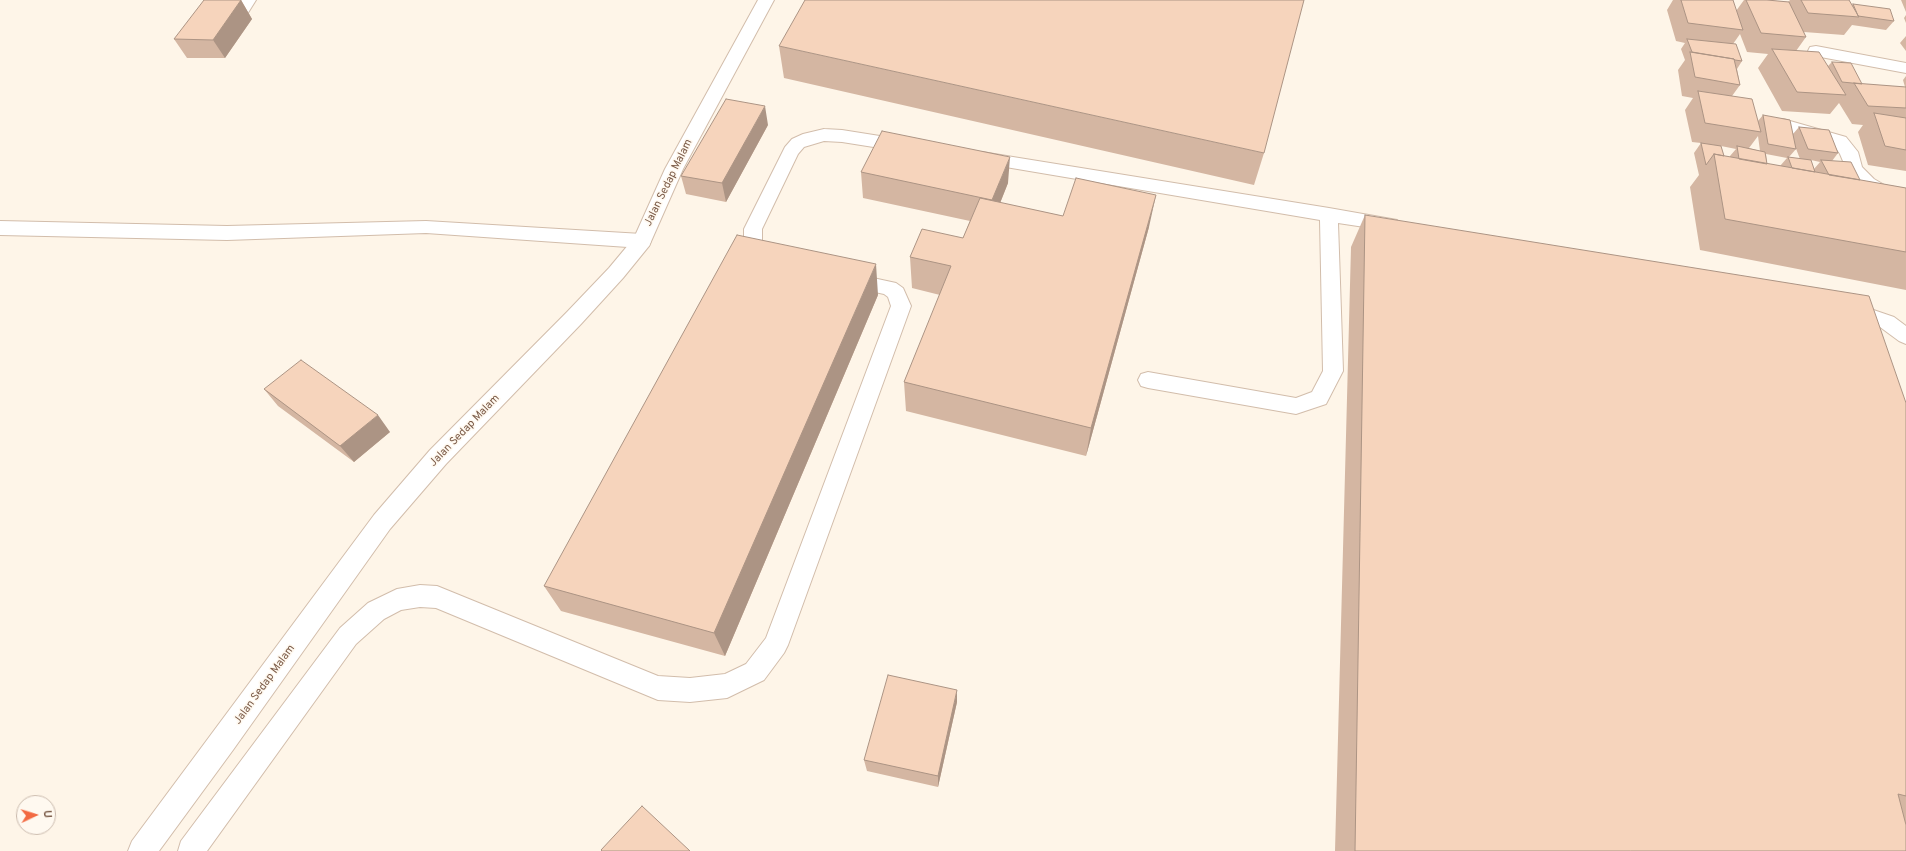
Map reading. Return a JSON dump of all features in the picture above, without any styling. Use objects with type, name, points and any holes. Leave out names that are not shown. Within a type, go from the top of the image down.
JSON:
[{"type":"street","name":"Jalan Sedap Malam","points":[[142,851],[224,741],[382,522],[438,457],[580,313],[642,241],[674,169],[766,0]]},
{"type":"street","points":[[1816,51],[1906,68]]},
{"type":"street","points":[[1783,124],[1840,141],[1849,152],[1854,169],[1867,183],[1879,191],[1906,202]]},
{"type":"lane","points":[[790,266],[775,263],[759,253],[753,242],[753,229],[791,151],[798,143],[809,138],[824,135],[842,136],[926,149]]},
{"type":"lane","points":[[965,155],[1407,228]]},
{"type":"lane","points":[[1148,380],[1296,406],[1319,398],[1333,371],[1329,214]]},
{"type":"lane","points":[[0,228],[227,233],[426,227],[642,241]]},
{"type":"lane","points":[[191,851],[348,636],[376,611],[397,600],[420,596],[437,597],[658,688],[690,690],[727,686],[755,672],[776,645],[901,306],[896,293],[889,288],[828,275]]},
{"type":"lane","points":[[1831,304],[1887,322],[1906,336]]},
{"type":"building","points":[[204,0],[241,0],[213,40],[174,39]]},
{"type":"building","points":[[805,0],[1304,0],[1264,153],[779,46]]},
{"type":"building","points":[[1681,0],[1733,0],[1743,30],[1688,23]]},
{"type":"building","points":[[1746,0],[1789,2],[1806,37],[1761,33]]},
{"type":"building","points":[[1801,0],[1849,0],[1859,17],[1808,13]]},
{"type":"building","points":[[1853,4],[1890,9],[1894,21],[1858,16]]},
{"type":"building","points":[[1687,39],[1736,44],[1742,61],[1692,52]]},
{"type":"building","points":[[1772,49],[1819,52],[1846,95],[1797,92]]},
{"type":"building","points":[[1690,52],[1734,59],[1740,85],[1695,77]]},
{"type":"building","points":[[1832,62],[1851,63],[1862,84],[1842,82]]},
{"type":"building","points":[[1854,83],[1906,87],[1906,108],[1868,106]]},
{"type":"building","points":[[1698,91],[1752,99],[1761,132],[1705,123]]},
{"type":"building","points":[[726,99],[765,106],[722,183],[681,176]]},
{"type":"building","points":[[1874,113],[1906,118],[1906,150],[1885,146]]},
{"type":"building","points":[[1763,115],[1790,120],[1796,149],[1768,144]]},
{"type":"building","points":[[1799,127],[1829,130],[1838,153],[1808,149]]},
{"type":"building","points":[[882,131],[1010,157],[992,200],[861,172]]},
{"type":"building","points":[[1701,143],[1721,146],[1724,156],[1714,154],[1706,165]]},
{"type":"building","points":[[1737,146],[1765,152],[1767,164],[1739,159]]},
{"type":"building","points":[[1714,154],[1906,188],[1906,252],[1725,219]]},
{"type":"building","points":[[1788,157],[1811,160],[1815,172],[1792,168]]},
{"type":"building","points":[[1821,160],[1851,162],[1860,180],[1829,175]]},
{"type":"building","points":[[1076,178],[1156,195],[1091,428],[904,382],[951,266],[910,257],[922,229],[963,238],[980,198],[1063,216]]},
{"type":"building","points":[[1365,215],[1869,296],[1906,403],[1906,796],[1898,794],[1906,825],[1906,851],[1355,851]]},
{"type":"building","points":[[737,235],[876,264],[714,633],[544,586]]},
{"type":"building","points":[[301,360],[378,415],[340,446],[264,389]]},
{"type":"building","points":[[888,675],[957,690],[938,776],[864,760]]},
{"type":"building","points":[[642,806],[690,851],[602,851],[601,850]]}]
